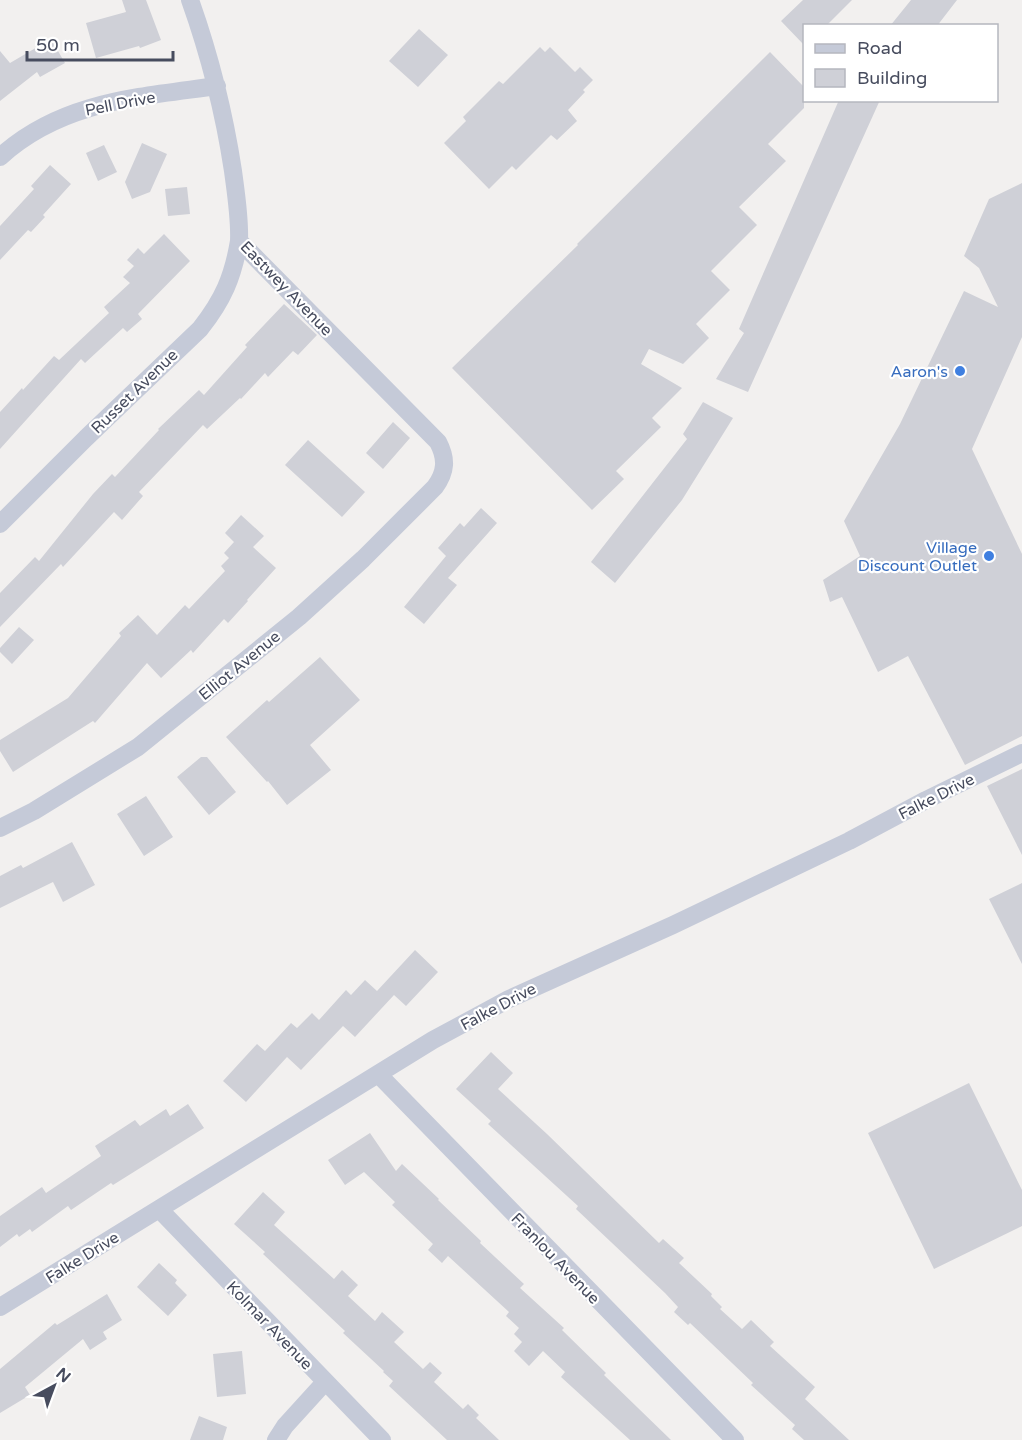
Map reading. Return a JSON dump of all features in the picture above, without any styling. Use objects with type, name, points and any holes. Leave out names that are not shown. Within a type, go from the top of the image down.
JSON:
[{"type":"street","name":"Eastwey Avenue","points":[[190,0],[217,86],[233,175],[239,241],[438,442],[444,452],[445,466]]},
{"type":"street","name":"Pell Drive","points":[[0,157],[53,121],[81,110],[110,102],[217,86]]},
{"type":"street","name":"Russet Avenue","points":[[0,524],[200,329],[215,311],[226,290],[234,268],[239,241]]},
{"type":"street","name":"Elliot Avenue","points":[[0,828],[34,811],[138,747],[281,631],[363,559],[435,487],[442,478],[445,466]]},
{"type":"street","name":"Falke Drive","points":[[0,1307],[433,1040],[508,999],[673,925],[849,841],[1022,753]]},
{"type":"street","name":"Franlou Avenue","points":[[378,1074],[735,1440]]},
{"type":"street","name":"Kolmar Avenue","points":[[159,1209],[382,1440]]},
{"type":"street","points":[[276,1440],[285,1426],[325,1382]]},
{"type":"building","points":[[122,0],[146,0],[161,40],[140,48],[139,46],[96,58],[86,23],[126,12]]},
{"type":"building","points":[[803,0],[852,0],[828,24],[803,24],[803,44],[781,21]]},
{"type":"building","points":[[911,0],[957,0],[939,24],[892,24]]},
{"type":"building","points":[[419,29],[448,55],[418,87],[389,61]]},
{"type":"building","points":[[51,39],[65,63],[40,77],[37,72],[0,101],[0,51],[10,63]]},
{"type":"building","points":[[540,47],[545,52],[550,47],[575,72],[580,67],[593,80],[568,110],[577,121],[557,140],[551,135],[516,170],[512,166],[489,189],[444,143],[466,121],[463,117],[499,81],[503,84]]},
{"type":"building","points":[[770,52],[803,86],[804,108],[768,144],[786,161],[739,207],[757,225],[711,271],[730,290],[696,324],[709,338],[683,364],[649,349],[641,364],[682,388],[652,418],[661,427],[616,471],[624,479],[592,510],[452,368]]},
{"type":"building","points":[[838,102],[879,102],[748,392],[716,379],[744,333],[739,329]]},
{"type":"building","points":[[142,143],[167,154],[150,192],[132,199],[125,182]]},
{"type":"building","points":[[104,145],[117,172],[98,181],[86,153]]},
{"type":"building","points":[[50,165],[71,184],[31,232],[28,230],[0,260],[0,226],[34,189],[31,186]]},
{"type":"building","points":[[1022,183],[1022,337],[972,449],[1022,554],[1022,736],[965,765],[908,656],[878,672],[842,597],[830,602],[823,580],[860,556],[844,521],[900,424],[964,291],[998,307],[979,268],[964,256],[989,199]]},
{"type":"building","points":[[187,187],[190,214],[168,216],[165,189]]},
{"type":"building","points":[[164,234],[190,261],[138,314],[142,319],[127,332],[123,328],[85,363],[81,359],[0,449],[0,412],[54,356],[59,360],[109,313],[104,307],[130,283],[123,277],[134,266],[127,260],[138,248],[144,254]]},
{"type":"building","points":[[284,304],[317,335],[298,355],[293,351],[268,377],[265,373],[241,399],[207,429],[203,425],[139,492],[143,496],[122,520],[114,512],[63,567],[61,564],[0,627],[0,593],[35,557],[39,561],[93,494],[112,474],[115,477],[158,429],[199,390],[204,395],[247,347],[245,345]]},
{"type":"building","points":[[703,402],[733,418],[682,500],[615,583],[591,562],[687,439],[683,434]]},
{"type":"building","points":[[393,422],[410,438],[383,469],[366,453]]},
{"type":"building","points":[[308,440],[365,492],[342,517],[285,465]]},
{"type":"building","points":[[481,508],[497,523],[448,578],[457,585],[424,624],[404,607],[446,556],[438,548],[460,523],[464,527]]},
{"type":"building","points":[[241,515],[264,536],[253,547],[276,568],[248,601],[228,623],[224,619],[193,653],[191,650],[161,678],[147,663],[95,723],[93,721],[13,772],[0,751],[0,740],[68,698],[121,636],[119,633],[138,615],[157,635],[185,605],[189,609],[225,571],[221,566],[229,558],[224,553],[234,542],[225,533]]},
{"type":"building","points":[[19,627],[34,640],[12,664],[0,652],[0,648]]},
{"type":"building","points":[[320,657],[360,700],[310,745],[331,770],[287,805],[268,781],[226,737]]},
{"type":"building","points":[[201,757],[207,757],[236,792],[209,815],[177,777]]},
{"type":"building","points":[[1022,769],[1022,855],[987,786]]},
{"type":"building","points":[[146,796],[173,837],[144,856],[117,814]]},
{"type":"building","points":[[72,842],[95,885],[63,902],[53,882],[0,908],[0,876],[21,865],[23,868]]},
{"type":"building","points":[[1022,883],[1022,964],[989,899]]},
{"type":"building","points":[[415,950],[438,972],[406,1006],[394,995],[355,1037],[343,1026],[301,1070],[287,1057],[246,1102],[223,1081],[257,1044],[265,1051],[291,1023],[297,1028],[312,1013],[319,1020],[346,990],[351,995],[365,980],[377,991]]},
{"type":"building","points":[[491,1052],[513,1073],[498,1089],[659,1243],[663,1239],[684,1258],[679,1263],[712,1294],[711,1296],[722,1307],[720,1309],[742,1329],[751,1320],[774,1342],[770,1346],[815,1387],[805,1399],[849,1440],[804,1440],[792,1429],[795,1425],[751,1385],[753,1383],[690,1323],[688,1325],[674,1312],[678,1307],[576,1209],[578,1206],[488,1124],[491,1121],[456,1089]]},
{"type":"building","points":[[969,1083],[1022,1190],[1022,1226],[934,1269],[868,1133]]},
{"type":"building","points":[[188,1104],[204,1128],[113,1185],[111,1183],[71,1210],[68,1206],[32,1232],[30,1229],[19,1237],[17,1234],[0,1247],[0,1216],[42,1187],[46,1193],[101,1156],[95,1146],[135,1120],[140,1126],[166,1109],[170,1116]]},
{"type":"building","points":[[370,1133],[396,1171],[402,1164],[439,1199],[481,1241],[480,1243],[524,1284],[520,1288],[564,1328],[562,1330],[606,1373],[604,1375],[671,1440],[630,1440],[561,1377],[565,1372],[543,1351],[529,1366],[514,1351],[522,1342],[514,1334],[519,1328],[506,1316],[509,1312],[448,1256],[442,1263],[428,1250],[433,1244],[392,1205],[395,1202],[364,1172],[345,1185],[328,1160]]},
{"type":"building","points":[[263,1192],[285,1212],[274,1225],[334,1279],[342,1270],[358,1285],[348,1296],[375,1321],[382,1312],[404,1332],[394,1342],[423,1369],[430,1362],[442,1373],[434,1382],[463,1409],[468,1404],[479,1415],[476,1418],[499,1440],[447,1440],[389,1386],[393,1381],[343,1333],[345,1331],[234,1224]]},
{"type":"building","points":[[159,1263],[177,1280],[175,1283],[187,1295],[168,1316],[137,1287]]},
{"type":"building","points":[[107,1294],[122,1320],[103,1332],[107,1339],[90,1350],[83,1339],[25,1387],[30,1395],[0,1413],[0,1369],[55,1323],[57,1325]]},
{"type":"building","points":[[242,1351],[246,1394],[217,1397],[213,1354]]},
{"type":"building","points":[[199,1416],[227,1427],[223,1440],[190,1440]]},
{"type":"place","name":"Aaron's","points":[[960,371]]},
{"type":"place","name":"Village Discount Outlet","points":[[989,556]]}]
